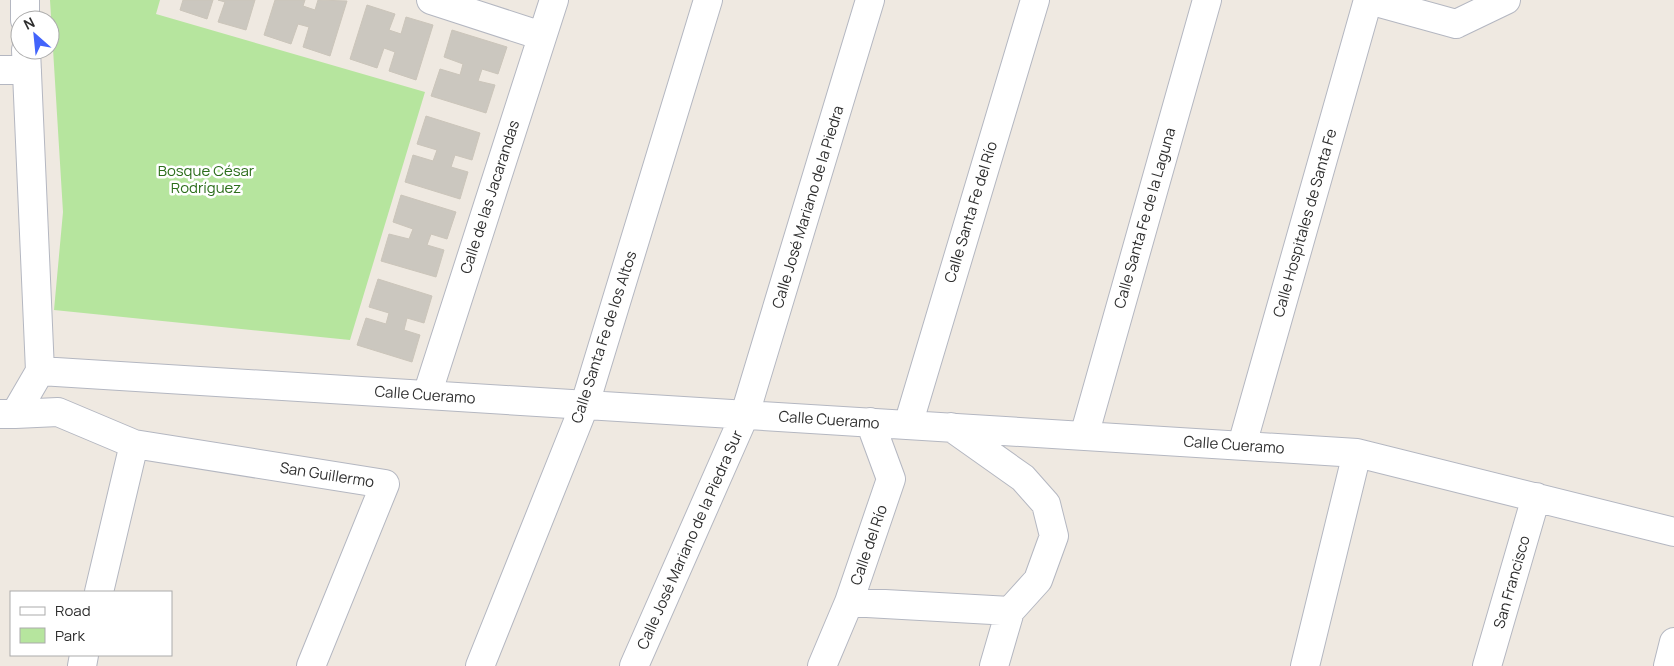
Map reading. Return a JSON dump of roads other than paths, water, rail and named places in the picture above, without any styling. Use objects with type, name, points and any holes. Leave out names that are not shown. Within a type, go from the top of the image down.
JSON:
[{"type":"street","points":[[431,0],[542,36]]},
{"type":"street","name":"Calle de las Jacarandas","points":[[427,395],[554,0]]},
{"type":"street","name":"Calle Santa Fe de los Altos","points":[[480,666],[585,404],[708,0]]},
{"type":"street","name":"Calle José Mariano de la Piedra","points":[[746,414],[870,0]]},
{"type":"street","name":"Calle Santa Fe del Río","points":[[908,425],[1035,0]]},
{"type":"street","name":"Calle Santa Fe de la Laguna","points":[[1084,436],[1207,0]]},
{"type":"street","points":[[1368,0],[1460,12],[1506,0]]},
{"type":"street","name":"Calle Hospitales de Santa Fe","points":[[1242,445],[1368,0]]},
{"type":"street","points":[[0,70],[27,60],[40,370],[7,414]]},
{"type":"street","name":"Calle Cueramo","points":[[40,370],[1358,453],[1536,497],[1669,526]]},
{"type":"street","name":"San Guillermo","points":[[7,414],[58,412],[134,444],[385,484],[311,666]]},
{"type":"street","name":"Calle José Mariano de la Piedra Sur","points":[[634,666],[746,414]]},
{"type":"street","name":"Calle del Río","points":[[822,666],[849,602],[892,479],[870,422]]},
{"type":"street","points":[[951,427],[1023,478],[1046,504],[1054,536],[1038,580],[1010,611],[994,666]]},
{"type":"street","points":[[99,591],[134,444]]},
{"type":"street","points":[[1305,666],[1358,453]]},
{"type":"street","name":"San Francisco","points":[[1487,666],[1536,497]]},
{"type":"street","points":[[849,602],[1010,611]]},
{"type":"street","points":[[1668,666],[1674,642]]},
{"type":"park label","name":"Bosque César Rodríguez","points":[[206,180]]}]
